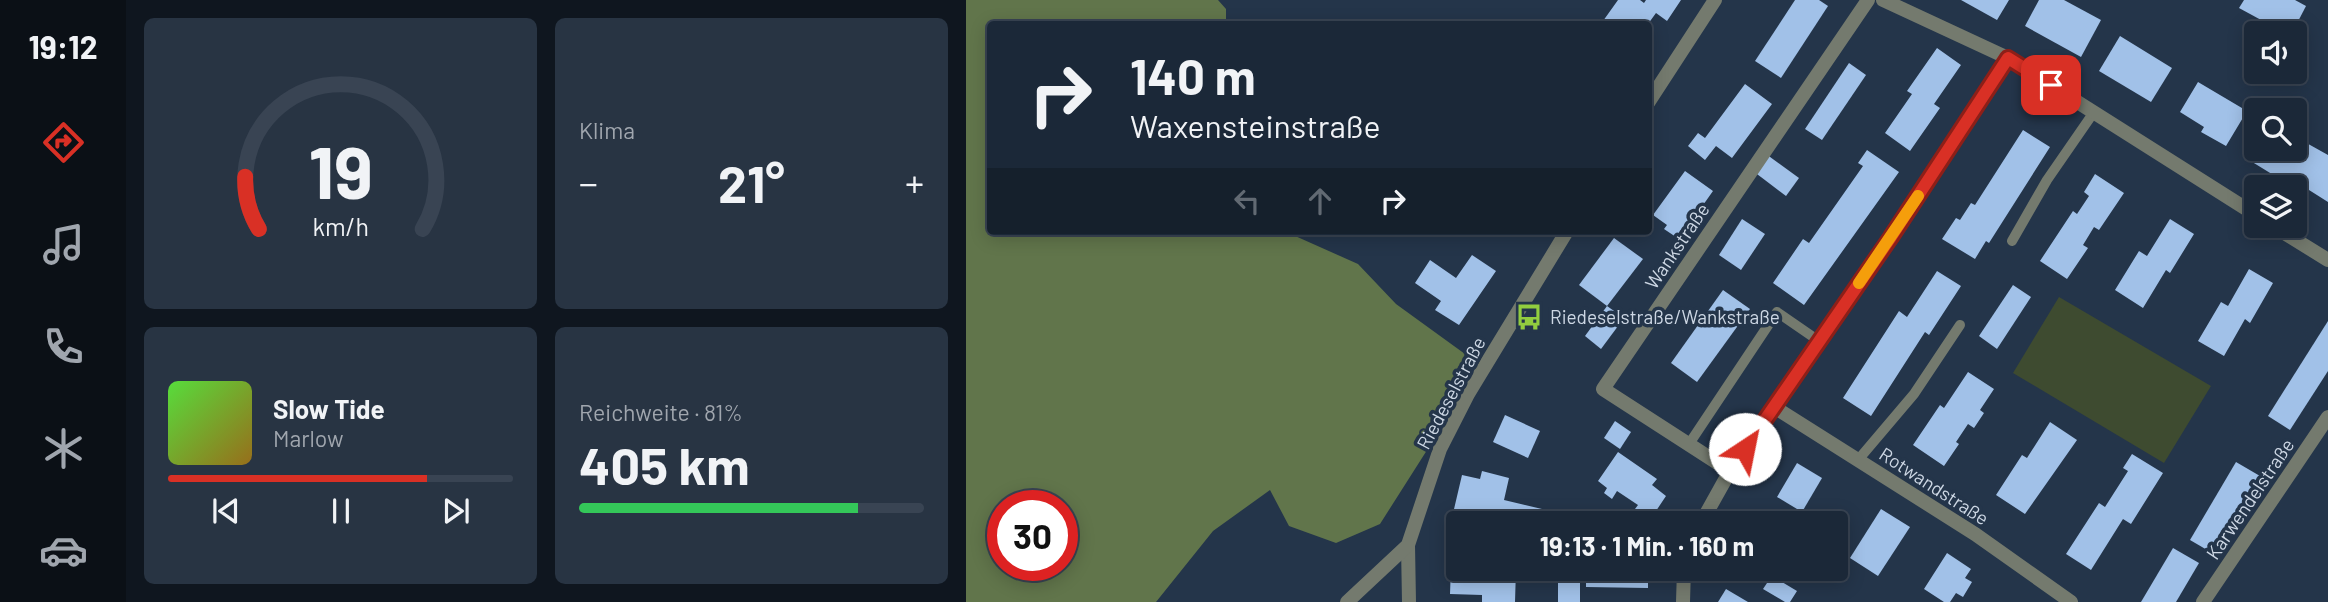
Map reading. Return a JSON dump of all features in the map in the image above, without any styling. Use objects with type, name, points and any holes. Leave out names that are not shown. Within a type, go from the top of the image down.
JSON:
[{"type":"street","points":[[1652,97],[1715,0]]},
{"type":"street","name":"Wankstraße","points":[[1730,471],[1603,389],[1868,0]]},
{"type":"street","points":[[1883,0],[2008,58],[2244,207]]},
{"type":"street","points":[[1708,511],[1730,471],[2008,58]]},
{"type":"street","name":"Riedeselstraße","points":[[1347,602],[1408,545],[1440,449],[1481,373],[1565,235]]},
{"type":"street","points":[[2292,238],[2328,260]]},
{"type":"street","name":"Rotwandstraße","points":[[1774,407],[1975,534],[2071,602]]},
{"type":"street","name":"Karwendelstraße","points":[[2203,602],[2328,417]]},
{"type":"street","points":[[1408,545],[1409,602]]},
{"type":"street","points":[[1684,581],[1684,602]]},
{"type":"lane","points":[[2012,241],[2047,180],[2094,113]]},
{"type":"lane","points":[[1689,444],[1777,312],[1819,341]]},
{"type":"lane","points":[[1858,460],[1914,394],[1960,325]]},
{"type":"green space","points":[[966,0],[1218,0],[1226,9],[1226,21],[987,21],[987,235],[1293,235],[1358,264],[1396,304],[1465,354],[1436,436],[1380,524],[1336,543],[1289,526],[1270,490],[1213,531],[1156,602],[966,602]]},
{"type":"green space","points":[[2059,297],[2211,386],[2164,463],[2013,373]]},
{"type":"building","points":[[1618,0],[1640,0],[1644,3],[1646,0],[1681,0],[1667,21],[1656,13],[1650,21],[1603,21]]},
{"type":"building","points":[[1795,0],[1819,0],[1828,6],[1781,78],[1755,61]]},
{"type":"building","points":[[1961,0],[2009,0],[1997,20]]},
{"type":"building","points":[[2039,0],[2064,0],[2101,20],[2081,57],[2025,26]]},
{"type":"building","points":[[2244,0],[2295,0],[2306,6],[2298,21],[2263,21],[2239,8]]},
{"type":"building","points":[[2120,36],[2172,68],[2151,102],[2099,71]]},
{"type":"building","points":[[1937,48],[1961,65],[1934,104],[1940,108],[1910,151],[1885,133],[1912,94],[1907,91]]},
{"type":"building","points":[[1849,63],[1866,75],[1822,140],[1805,129]]},
{"type":"building","points":[[2198,82],[2244,109],[2244,116],[2226,146],[2201,132],[2204,127],[2180,112]]},
{"type":"building","points":[[1745,84],[1772,104],[1732,158],[1716,146],[1705,160],[1688,146],[1698,133],[1705,138]]},
{"type":"building","points":[[2023,130],[2050,147],[1989,243],[1986,241],[1975,259],[1942,239],[1956,218],[1960,220],[1971,203],[1975,205]]},
{"type":"building","points":[[2307,143],[2328,155],[2328,202],[2309,190],[2307,193],[2307,175],[2273,175],[2251,161],[2307,161]]},
{"type":"building","points":[[1867,150],[1899,172],[1804,305],[1773,283],[1803,239],[1809,243],[1863,166],[1858,163]]},
{"type":"building","points":[[1766,154],[1799,178],[1786,196],[1753,171]]},
{"type":"building","points":[[1685,171],[1713,191],[1679,239],[1664,229],[1667,225],[1653,215]]},
{"type":"building","points":[[2095,174],[2124,193],[2099,230],[2094,227],[2083,245],[2088,248],[2067,279],[2040,261],[2073,211],[2077,214],[2089,196],[2084,192]]},
{"type":"building","points":[[1742,219],[1765,234],[1741,270],[1719,255]]},
{"type":"building","points":[[2170,219],[2194,234],[2170,273],[2166,270],[2143,308],[2115,290],[2139,251],[2147,256]]},
{"type":"building","points":[[1614,238],[1643,259],[1607,306],[1579,285]]},
{"type":"building","points":[[1472,255],[1496,271],[1459,325],[1435,310],[1441,301],[1415,283],[1430,260],[1456,278]]},
{"type":"building","points":[[2249,269],[2273,283],[2250,323],[2245,319],[2224,356],[2198,341],[2221,302],[2228,306]]},
{"type":"building","points":[[1937,271],[1961,286],[1929,335],[1925,332],[1871,416],[1843,398],[1899,311],[1907,317]]},
{"type":"building","points":[[2013,285],[2031,297],[1997,349],[1979,336]]},
{"type":"building","points":[[1723,290],[1750,309],[1697,382],[1671,363]]},
{"type":"building","points":[[1607,306],[1624,318],[1601,349],[1585,336]]},
{"type":"building","points":[[2328,321],[2328,371],[2290,430],[2268,416]]},
{"type":"building","points":[[1968,372],[1994,389],[1980,410],[1984,413],[1974,428],[1968,424],[1956,442],[1959,444],[1944,466],[1913,445],[1940,405],[1944,408]]},
{"type":"building","points":[[1505,415],[1540,431],[1528,458],[1493,442]]},
{"type":"building","points":[[1615,421],[1631,432],[1620,449],[1604,438]]},
{"type":"building","points":[[2050,422],[2077,440],[2025,514],[1996,495],[2022,455],[2027,458]]},
{"type":"building","points":[[1618,452],[1657,479],[1652,485],[1666,496],[1656,511],[1634,511],[1638,505],[1617,491],[1612,499],[1604,493],[1607,488],[1598,481]]},
{"type":"building","points":[[2132,454],[2163,473],[2131,524],[2123,519],[2091,570],[2066,554],[2099,503],[2105,507],[2128,471],[2123,468]]},
{"type":"building","points":[[2236,462],[2260,476],[2214,554],[2190,540]]},
{"type":"building","points":[[1797,463],[1822,478],[1803,511],[1777,497]]},
{"type":"building","points":[[1482,471],[1509,478],[1504,500],[1542,511],[1454,511],[1462,475],[1480,479]]},
{"type":"building","points":[[1881,509],[1910,527],[1878,576],[1850,558]]},
{"type":"building","points":[[2173,548],[2199,563],[2176,602],[2141,602]]},
{"type":"building","points":[[1947,553],[1971,569],[1965,578],[1972,582],[1963,597],[1956,593],[1950,602],[1944,602],[1924,589]]},
{"type":"building","points":[[1450,581],[1516,581],[1515,602],[1482,602],[1482,595],[1450,594]]},
{"type":"building","points":[[1558,581],[1580,581],[1580,602],[1558,602]]},
{"type":"building","points":[[1586,581],[1648,581],[1648,588],[1586,587]]},
{"type":"building","points":[[1768,581],[1783,581],[1797,591],[1790,602],[1785,602],[1763,589]]},
{"type":"building","points":[[1726,589],[1748,602],[1718,602]]},
{"type":"slow traffic","points":[[1859,283],[1918,196]]},
{"type":"place","name":"Riedeselstraße/Wankstraße","points":[[1529,317]]},
{"type":"route","points":[[1745,449],[1891,237],[2008,58],[2051,85]]}]
